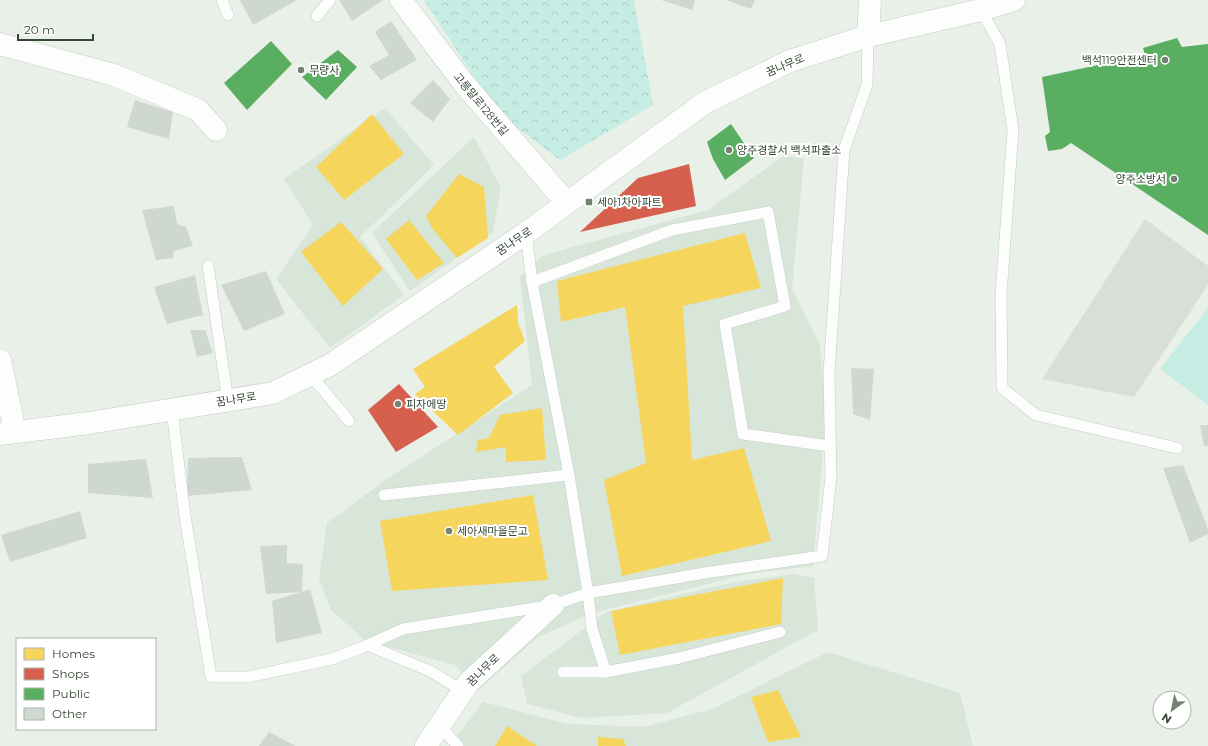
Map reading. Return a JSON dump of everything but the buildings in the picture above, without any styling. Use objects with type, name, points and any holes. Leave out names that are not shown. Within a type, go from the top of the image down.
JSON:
[{"type":"street","name":"고릉말로128번길","points":[[401,0],[465,85],[567,203]]},
{"type":"street","points":[[868,36],[870,0]]},
{"type":"street","name":"꿈나무로","points":[[8,433],[89,423],[273,393],[330,365],[526,233],[706,102],[790,61],[868,36],[980,10],[1014,0]]},
{"type":"street","points":[[0,44],[114,75],[198,110],[216,130]]},
{"type":"street","points":[[0,360],[8,433]]},
{"type":"street","name":"꿈나무로","points":[[426,746],[469,682],[553,605]]},
{"type":"lane","points":[[222,0],[228,15]]},
{"type":"lane","points":[[317,16],[330,0]]},
{"type":"lane","points":[[980,10],[1000,44],[1013,130],[1001,295],[1002,388],[1036,416],[1177,448]]},
{"type":"lane","points":[[172,410],[185,516],[211,677],[248,678],[332,659],[403,629],[553,605],[588,593],[711,572],[822,556],[831,477],[829,373],[844,150],[867,85],[868,36]]},
{"type":"lane","points":[[532,282],[672,230],[768,212],[785,306],[725,324],[743,434],[830,446]]},
{"type":"lane","points":[[526,233],[532,282],[569,475],[588,593],[592,628],[606,672]]},
{"type":"lane","points":[[208,266],[228,401]]},
{"type":"lane","points":[[311,375],[349,421]]},
{"type":"lane","points":[[384,495],[569,475]]},
{"type":"lane","points":[[563,672],[606,672],[678,658],[780,632]]},
{"type":"lane","points":[[367,645],[430,671],[462,691]]},
{"type":"lane","points":[[440,726],[458,746]]},
{"type":"shaded area","points":[[385,108],[434,165],[360,237],[404,295],[330,348],[276,279],[313,225],[284,179]]},
{"type":"shaded area","points":[[474,137],[501,188],[493,232],[410,291],[372,233]]},
{"type":"shaded area","name":"세아1차아파트","points":[[785,155],[804,159],[792,289],[820,345],[826,416],[813,566],[748,574],[589,614],[537,638],[477,691],[455,665],[366,641],[331,610],[319,578],[327,523],[384,481],[532,385],[520,276],[544,255],[708,210]]},
{"type":"shaded area","points":[[1145,219],[1208,266],[1208,285],[1134,397],[1042,379]]},
{"type":"shaded area","points":[[794,574],[814,578],[818,630],[667,713],[582,718],[527,704],[521,676],[606,612],[734,582]]},
{"type":"shaded area","points":[[828,652],[960,693],[973,746],[450,746],[483,702],[568,724],[644,727],[712,709]]},
{"type":"green space","points":[[424,0],[634,0],[653,105],[560,160],[497,112]]},
{"type":"green space","points":[[1208,308],[1208,405],[1160,369]]},
{"type":"place","name":"백석119안전센터","points":[[1165,60]]},
{"type":"place","name":"무량사","points":[[301,70]]},
{"type":"place","name":"양주경찰서 백석파출소","points":[[729,150]]},
{"type":"place","name":"양주소방서","points":[[1174,179]]},
{"type":"place","name":"세아1차아파트","points":[[589,202]]},
{"type":"place","name":"피자에땅","points":[[398,404]]},
{"type":"place","name":"세아새마을문고","points":[[449,531]]}]
